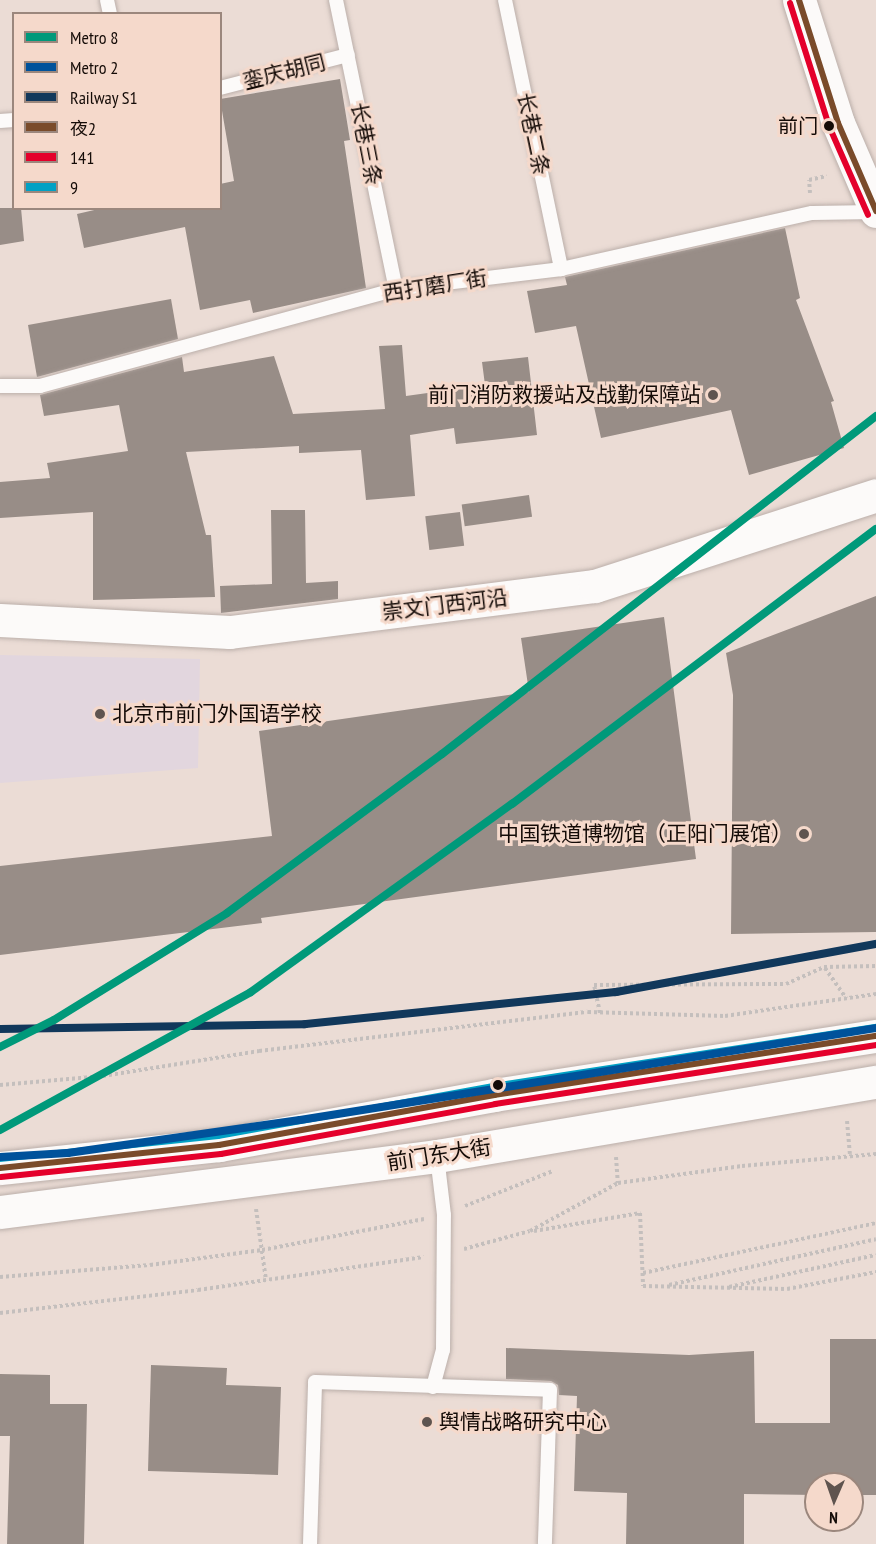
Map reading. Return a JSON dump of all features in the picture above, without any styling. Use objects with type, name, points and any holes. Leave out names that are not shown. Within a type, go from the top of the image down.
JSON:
[{"type":"main road","points":[[799,0],[838,123],[876,211]]},
{"type":"main road","name":"崇文门西河沿","points":[[0,620],[230,632],[596,586],[876,495]]},
{"type":"main road","points":[[0,1168],[219,1145],[494,1095],[876,1036]]},
{"type":"main road","name":"前门东大街","points":[[0,1212],[437,1156],[876,1082]]},
{"type":"lane","name":"长巷三条","points":[[336,0],[396,289]]},
{"type":"lane","name":"长巷二条","points":[[505,0],[561,269]]},
{"type":"lane","name":"銮庆胡同","points":[[222,87],[348,55]]},
{"type":"lane","name":"西打磨厂街","points":[[0,386],[40,386],[396,289],[561,269],[812,213],[876,211]]},
{"type":"lane","points":[[433,1387],[443,1350],[443,1254],[437,1156]]},
{"type":"lane","points":[[310,1544],[315,1382],[550,1390],[545,1544]]},
{"type":"path","points":[[600,1013],[594,985],[786,984],[824,967],[876,966]]},
{"type":"path","points":[[824,967],[846,998]]},
{"type":"path","points":[[0,1085],[103,1076],[259,1051],[600,1013],[725,1016],[876,994]]},
{"type":"path","points":[[846,1121],[849,1154]]},
{"type":"path","points":[[530,1232],[618,1183],[849,1154],[876,1154]]},
{"type":"path","points":[[616,1157],[618,1183]]},
{"type":"path","points":[[256,1209],[266,1280]]},
{"type":"path","points":[[0,1313],[266,1280],[443,1254],[530,1232],[640,1213],[643,1286],[787,1289],[876,1272]]},
{"type":"path","points":[[643,1273],[876,1223]]},
{"type":"path","points":[[662,1287],[876,1239]]},
{"type":"path","points":[[723,1288],[876,1256]]},
{"type":"shaded area","name":"北京市前门外国语学校","points":[[0,655],[200,659],[198,768],[0,783]]},
{"type":"building","points":[[340,79],[350,140],[344,141],[366,288],[253,313],[250,300],[200,310],[185,227],[84,248],[77,214],[94,210],[222,210],[222,184],[234,181],[222,99]]},
{"type":"building","points":[[0,208],[21,210],[24,241],[0,245]]},
{"type":"building","points":[[785,228],[800,298],[796,300],[834,401],[831,402],[844,448],[749,475],[731,410],[601,438],[576,326],[535,333],[527,291],[567,285],[565,277]]},
{"type":"building","points":[[171,299],[178,339],[37,377],[28,325]]},
{"type":"building","points":[[402,345],[406,396],[485,385],[482,362],[528,357],[537,435],[456,444],[454,428],[410,435],[415,496],[366,500],[361,450],[299,453],[299,446],[186,452],[206,535],[211,535],[215,597],[93,600],[93,512],[0,518],[0,482],[50,478],[47,463],[128,451],[119,405],[44,416],[40,395],[182,357],[184,372],[274,356],[293,414],[385,409],[379,346]]},
{"type":"building","points":[[529,495],[532,517],[465,526],[462,504]]},
{"type":"building","points":[[271,510],[305,510],[306,583],[338,581],[338,599],[221,613],[220,586],[272,584]]},
{"type":"building","points":[[460,512],[464,546],[429,550],[425,516]]},
{"type":"building","name":"中国铁道博物馆（正阳门展馆）","points":[[876,596],[876,932],[731,934],[733,695],[726,653]]},
{"type":"building","points":[[664,617],[696,859],[261,918],[262,923],[0,955],[0,866],[272,836],[259,731],[529,692],[521,638]]},
{"type":"building","points":[[830,1339],[876,1339],[876,1495],[864,1495],[864,1472],[804,1472],[804,1495],[744,1494],[744,1544],[626,1544],[627,1493],[574,1491],[577,1396],[559,1395],[558,1385],[551,1381],[506,1379],[506,1348],[689,1355],[754,1351],[755,1423],[830,1423]]},
{"type":"building","points":[[151,1365],[227,1368],[226,1385],[281,1387],[278,1475],[148,1471]]},
{"type":"building","points":[[0,1374],[50,1375],[50,1404],[87,1404],[84,1544],[7,1544],[10,1436],[0,1436]]},
{"type":"metro line","name":"8","points":[[0,1047],[54,1020],[227,913],[442,754],[876,416]]},
{"type":"metro line","name":"8","points":[[0,1130],[251,992],[512,804],[876,529]]},
{"type":"metro line","name":"2","points":[[0,1157],[68,1153],[300,1120],[876,1028]]},
{"type":"rail line","name":"S1","points":[[0,1029],[305,1024],[616,992],[876,944]]},
{"type":"transit line","name":"夜2","points":[[799,0],[838,123],[876,211]]},
{"type":"transit line","name":"141","points":[[790,3],[829,126],[868,215]]},
{"type":"transit line","name":"9","points":[[0,1159],[218,1136],[493,1086],[875,1027]]},
{"type":"transit line","name":"夜2","points":[[0,1168],[219,1145],[494,1095],[876,1036]]},
{"type":"transit line","name":"141","points":[[1,1177],[221,1154],[495,1104],[876,1045]]},
{"type":"place","name":"前门","points":[[829,126]]},
{"type":"place","name":"前门消防救援站及战勤保障站","points":[[713,395]]},
{"type":"place","name":"北京市前门外国语学校","points":[[100,714]]},
{"type":"place","name":"中国铁道博物馆（正阳门展馆）","points":[[804,834]]},
{"type":"place","name":"舆情战略研究中心","points":[[427,1422]]}]
